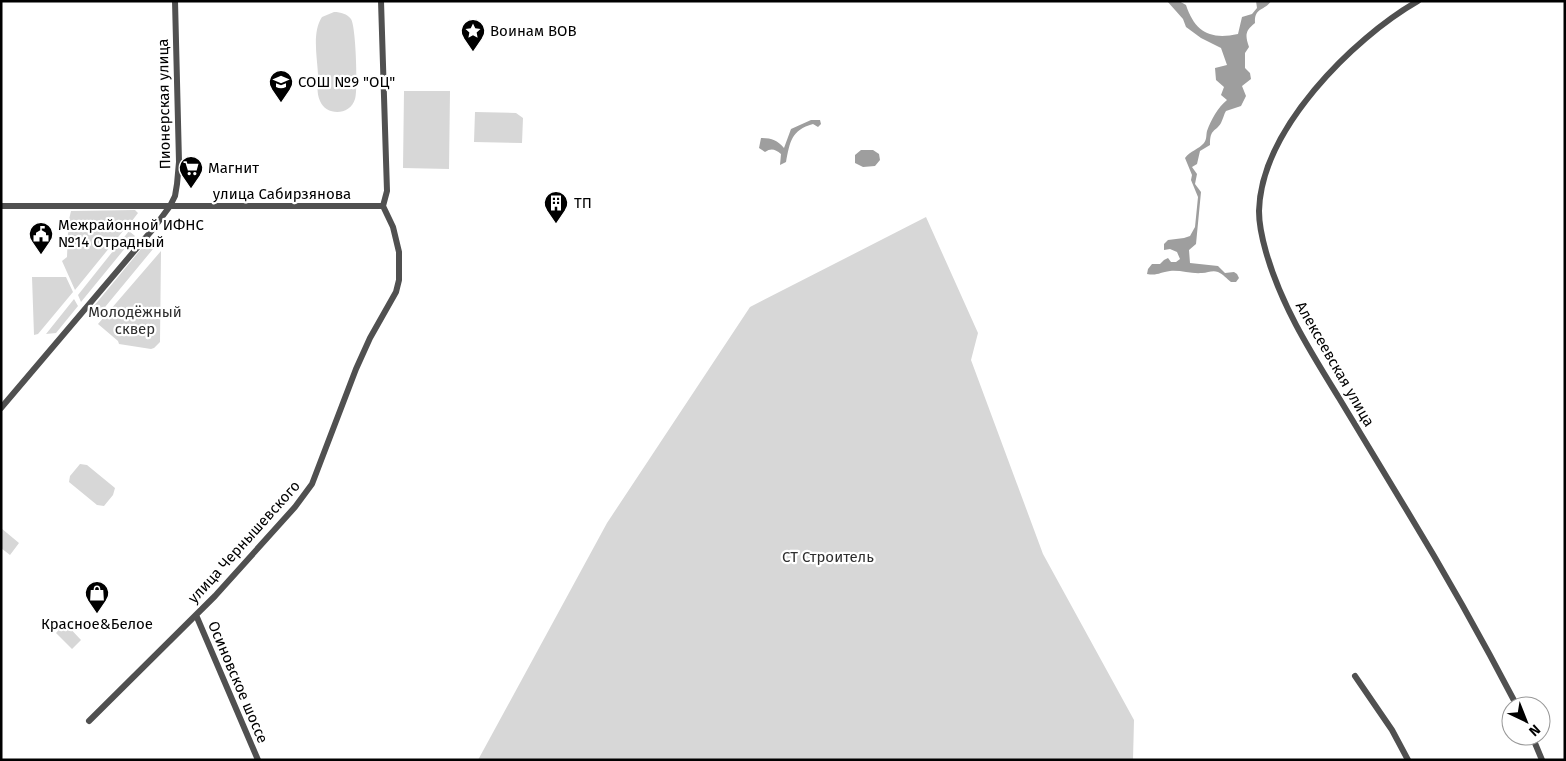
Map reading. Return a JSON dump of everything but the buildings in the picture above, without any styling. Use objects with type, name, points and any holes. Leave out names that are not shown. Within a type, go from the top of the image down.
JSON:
[{"type":"street","name":"Пионерская улица","points":[[170,206],[175,196],[179,162],[176,1]]},
{"type":"street","points":[[381,1],[387,191],[383,206]]},
{"type":"street","name":"Алексеевская улица","points":[[1418,1],[1389,20],[1350,51],[1306,101],[1282,138],[1269,166],[1260,197],[1260,226],[1277,284],[1297,328],[1434,555],[1511,696]]},
{"type":"street","name":"улица Сабирзянова","points":[[1,206],[383,206]]},
{"type":"street","points":[[1,408],[170,206]]},
{"type":"street","name":"улица Чернышевского","points":[[89,721],[196,615],[295,507],[308,490],[317,473],[356,369],[370,338],[396,292],[399,280],[399,252],[393,227],[383,206]]},
{"type":"street","name":"Осиновское шоссе","points":[[196,615],[258,760]]},
{"type":"street","points":[[1355,676],[1392,730],[1408,760]]},
{"type":"street","points":[[1536,746],[1542,760]]},
{"type":"green space","points":[[334,12],[344,14],[351,19],[356,59],[355,99],[348,109],[338,112],[327,109],[319,98],[316,44],[317,30],[322,17]]},
{"type":"green space","points":[[404,91],[450,91],[449,169],[403,168]]},
{"type":"green space","points":[[475,112],[516,113],[523,118],[522,143],[474,142]]},
{"type":"green space","points":[[135,210],[138,213],[128,226],[67,228],[71,211]]},
{"type":"green space","name":"СТ Строитель","points":[[926,217],[978,333],[971,360],[1043,554],[1134,720],[1133,760],[478,760],[607,523],[750,307]]},
{"type":"green space","points":[[123,231],[75,290],[62,261],[67,257],[68,232]]},
{"type":"green space","points":[[129,231],[135,236],[81,302],[78,295]]},
{"type":"green space","points":[[146,243],[153,249],[96,318],[89,312]]},
{"type":"green space","name":"Молодёжный сквер","points":[[161,251],[160,342],[151,349],[119,344],[98,324]]},
{"type":"green space","points":[[32,277],[66,277],[73,292],[38,334],[34,335]]},
{"type":"green space","points":[[74,299],[78,306],[56,333],[46,334]]},
{"type":"green space","points":[[80,464],[87,465],[115,488],[113,495],[104,506],[97,505],[69,482],[70,476]]},
{"type":"green space","points":[[1,528],[19,543],[10,555],[1,548]]},
{"type":"green space","points":[[65,623],[81,640],[72,649],[56,633]]},
{"type":"shaded area","points":[[1167,1],[1179,1],[1186,5],[1194,22],[1205,32],[1212,35],[1228,36],[1238,34],[1242,17],[1252,14],[1257,8],[1256,1],[1271,1],[1256,14],[1255,23],[1249,28],[1247,34],[1249,47],[1245,53],[1245,68],[1250,73],[1251,79],[1242,86],[1246,96],[1241,106],[1226,111],[1221,123],[1212,133],[1210,145],[1200,151],[1197,164],[1192,167],[1197,174],[1195,184],[1201,192],[1196,244],[1189,250],[1190,263],[1218,266],[1225,273],[1234,272],[1239,278],[1236,282],[1231,282],[1216,271],[1198,273],[1167,271],[1154,275],[1147,274],[1152,264],[1160,264],[1168,258],[1171,262],[1176,262],[1180,259],[1177,252],[1170,249],[1164,250],[1164,244],[1168,240],[1190,236],[1195,227],[1198,197],[1185,158],[1204,143],[1213,118],[1227,100],[1221,95],[1224,87],[1216,80],[1215,68],[1227,65],[1221,48],[1201,38],[1186,27],[1183,19]]},
{"type":"shaded area","points":[[811,120],[820,120],[821,124],[818,127],[813,124],[796,133],[790,143],[786,162],[780,165],[781,154],[777,151],[769,150],[765,152],[759,148],[761,138],[768,138],[779,143],[784,148],[791,129]]},
{"type":"shaded area","points":[[861,150],[873,150],[879,154],[880,160],[875,166],[863,167],[855,163],[855,155]]},
{"type":"place","name":"Воинам ВОВ","points":[[473,52]]},
{"type":"place","name":"СОШ №9 \"ОЦ\"","points":[[281,103]]},
{"type":"place","name":"Магнит","points":[[191,189]]},
{"type":"place","name":"ТП","points":[[556,224]]},
{"type":"place","name":"Межрайонной ИФНС №14 Отрадный","points":[[41,255]]},
{"type":"place","name":"Красное&Белое","points":[[97,614]]}]
